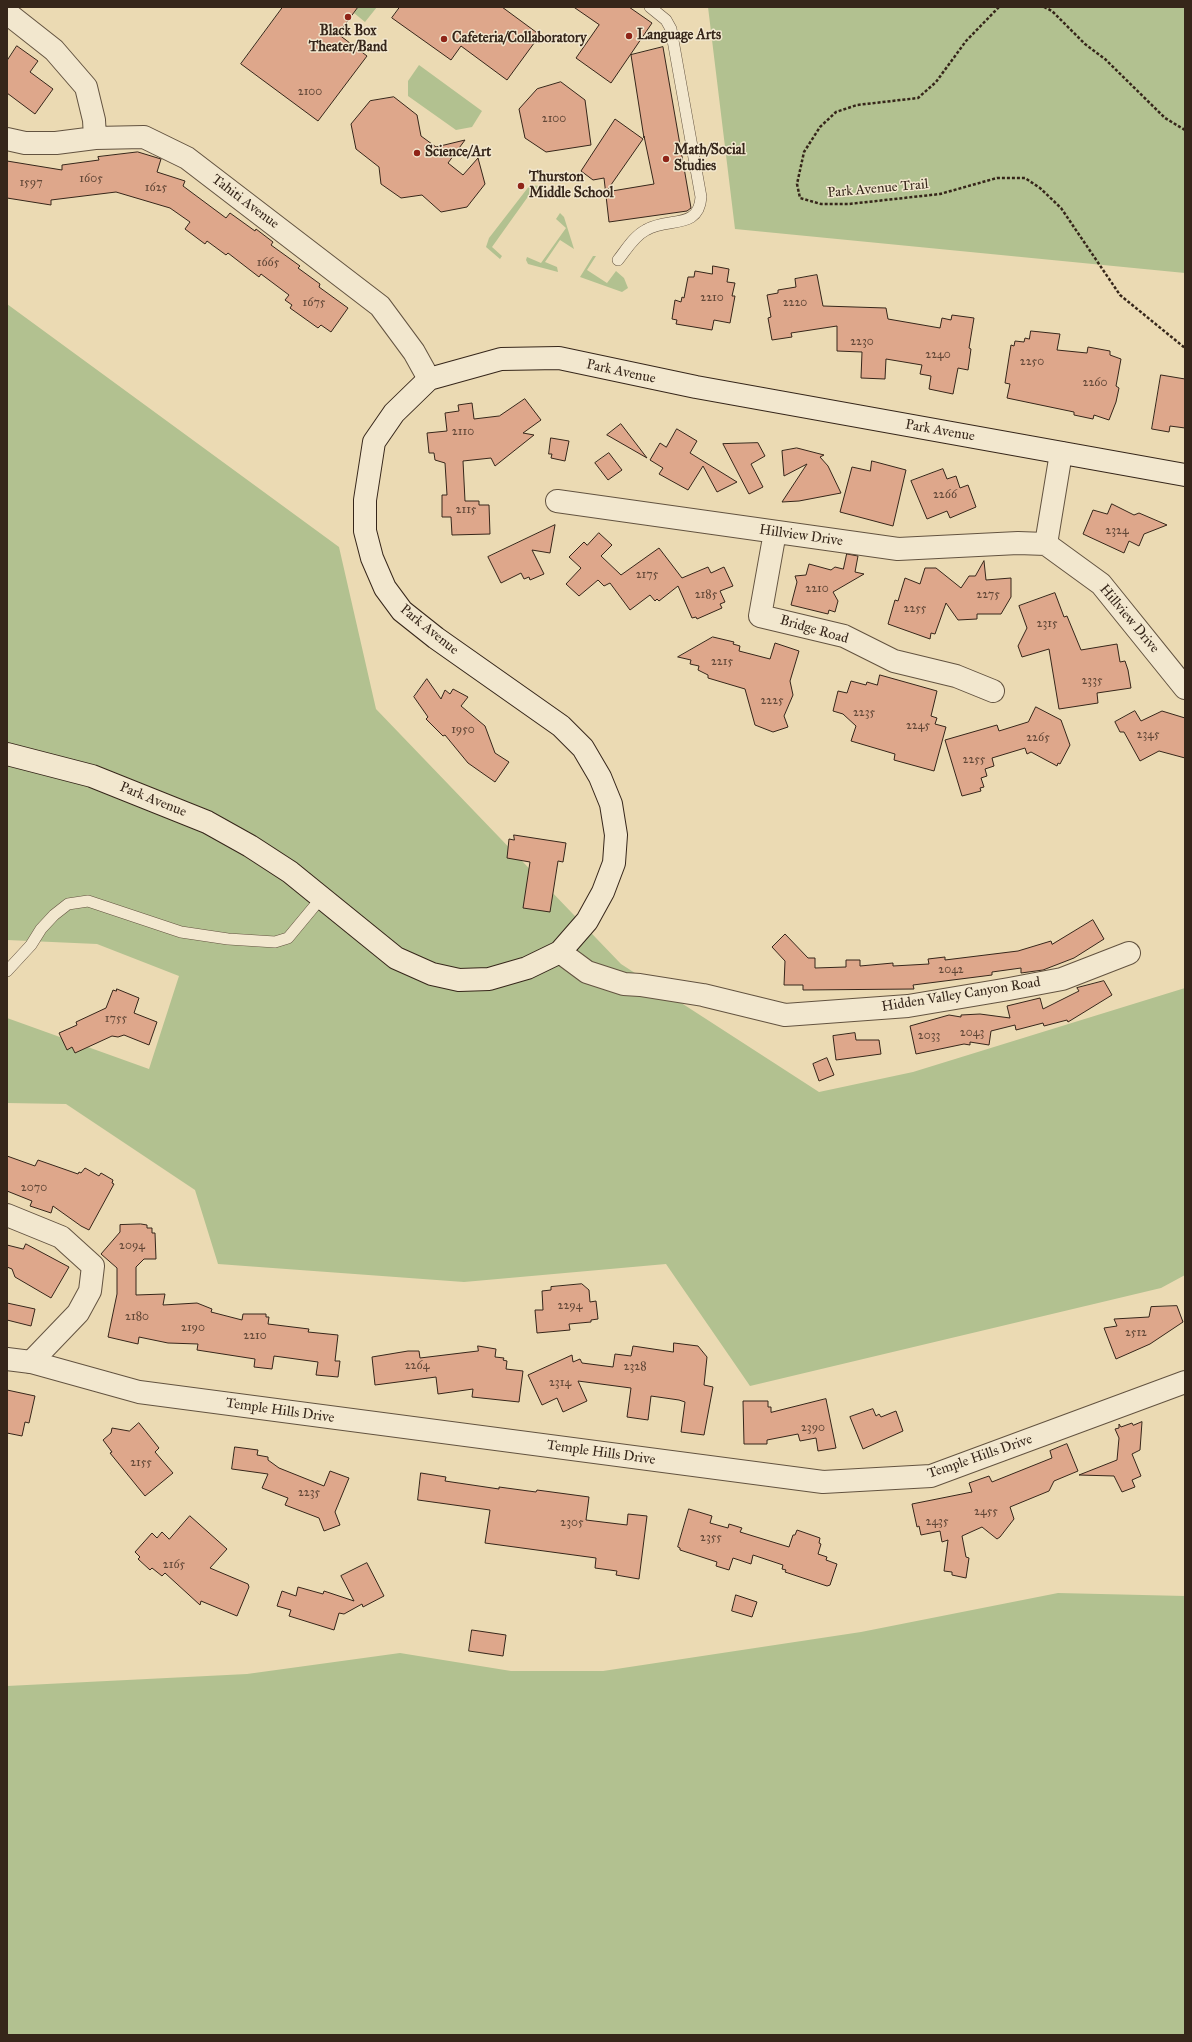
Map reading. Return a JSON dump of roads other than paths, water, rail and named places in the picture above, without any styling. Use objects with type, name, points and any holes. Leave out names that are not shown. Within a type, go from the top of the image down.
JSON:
[{"type":"street","points":[[7,13],[54,50],[86,87],[94,120],[95,138]]},
{"type":"street","name":"Tahiti Avenue","points":[[7,139],[26,143],[56,143],[95,138],[144,137],[187,158],[380,306],[414,352],[430,379]]},
{"type":"street","name":"Park Avenue","points":[[7,754],[92,776],[207,822],[250,846],[290,872],[396,958],[432,974],[459,980],[489,979],[527,968],[560,952],[587,921],[603,892],[614,863],[616,835],[611,804],[600,777],[583,748],[561,726],[436,638],[402,611],[385,588],[372,558],[365,531],[365,500],[374,442],[394,413],[430,379],[501,359],[559,358],[642,376],[1185,475]]},
{"type":"street","points":[[1046,544],[1061,453]]},
{"type":"street","name":"Hillview Drive","points":[[558,501],[898,549],[1018,543],[1046,544],[1101,584],[1185,688]]},
{"type":"street","name":"Bridge Road","points":[[775,532],[760,616],[844,636],[894,661],[956,676],[993,691]]},
{"type":"street","name":"Hidden Valley Canyon Road","points":[[560,952],[587,972],[624,984],[640,985],[703,995],[785,1015],[908,1006],[1009,989],[1062,979],[1129,953]]},
{"type":"street","points":[[7,1215],[61,1237],[93,1266],[90,1291],[78,1313],[31,1362]]},
{"type":"street","name":"Temple Hills Drive","points":[[7,1359],[31,1362],[139,1392],[823,1482],[931,1476],[1185,1382]]},
{"type":"lane","points":[[618,260],[638,235],[646,229],[694,217],[701,208],[701,197],[671,29],[666,20],[650,7]]},
{"type":"lane","points":[[7,971],[31,945],[41,929],[54,915],[68,904],[88,901],[181,932],[228,939],[275,942],[288,938],[322,897]]},
{"type":"place","name":"Black Box Theater/Band","points":[[348,17]]},
{"type":"place","name":"Language Arts","points":[[629,36]]},
{"type":"place","name":"Cafeteria/Collaboratory","points":[[444,39]]},
{"type":"place","name":"Science/Art","points":[[417,153]]},
{"type":"place","name":"Math/Social Studies","points":[[666,159]]},
{"type":"place","name":"Thurston Middle School","points":[[521,186]]}]
